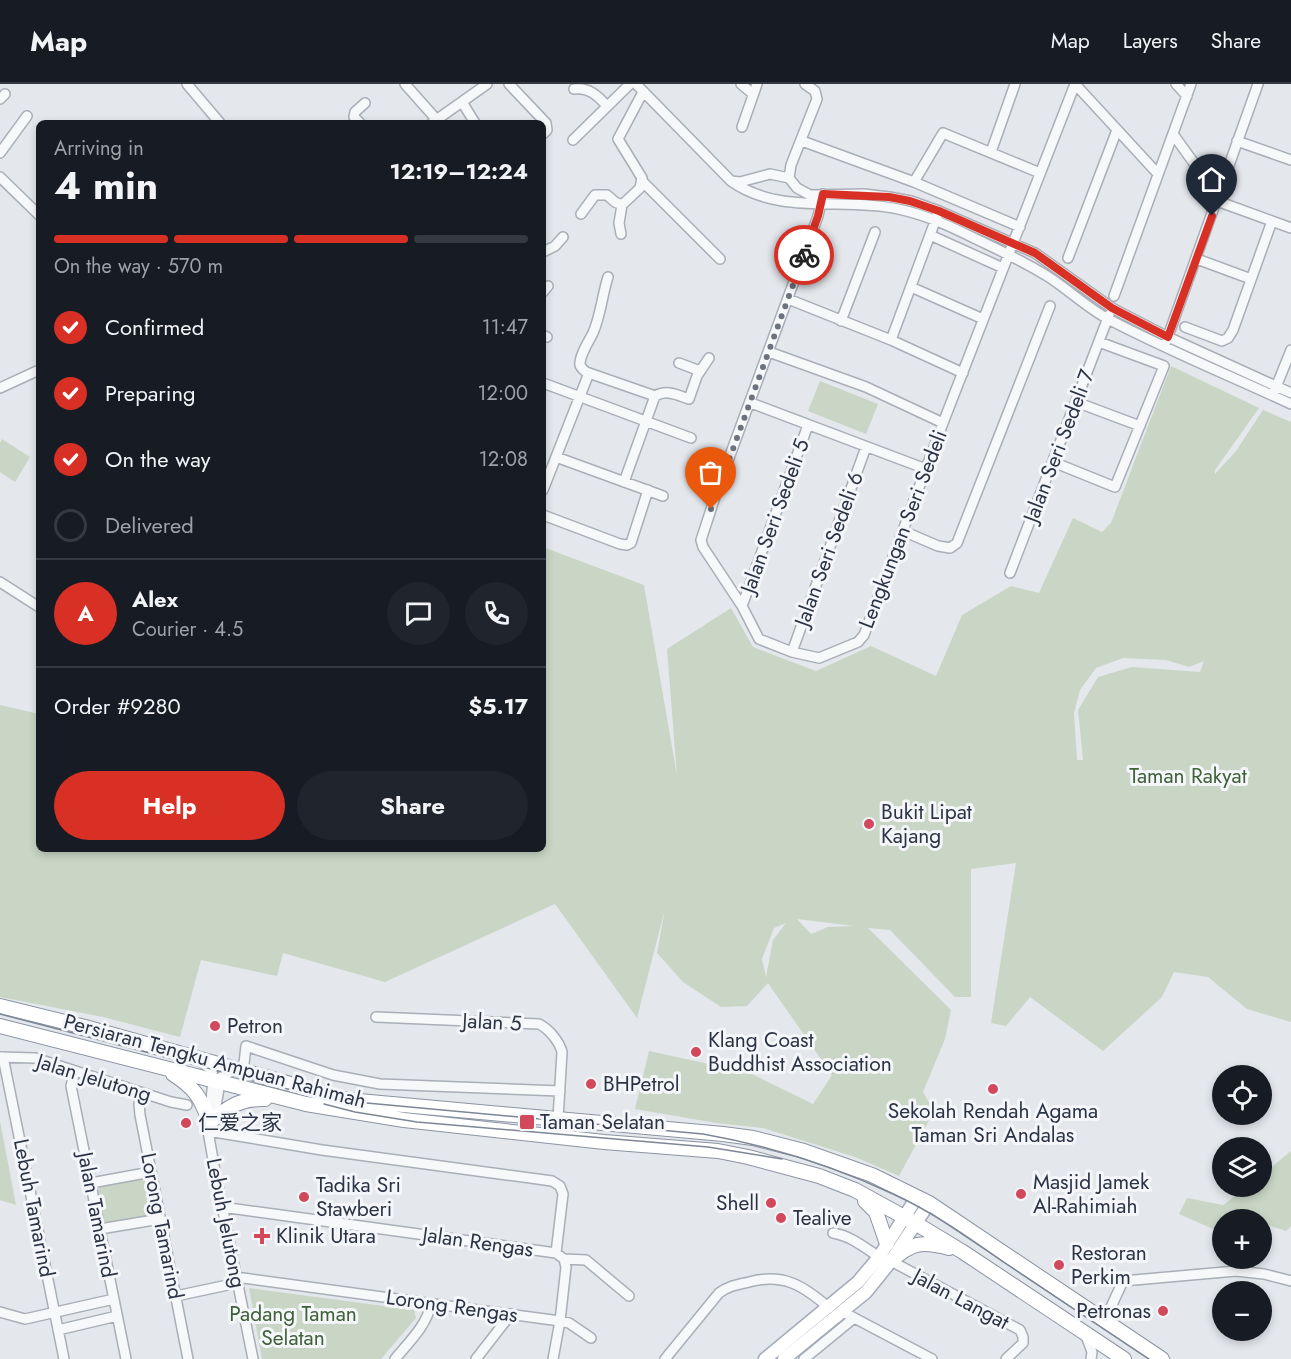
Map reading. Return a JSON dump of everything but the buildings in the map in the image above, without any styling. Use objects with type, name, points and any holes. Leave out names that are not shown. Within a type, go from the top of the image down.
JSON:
[{"type":"highway","name":"Persiaran Tengku Ampuan Rahimah","points":[[0,1006],[85,1027],[348,1100],[682,1130],[753,1138],[804,1150],[872,1176],[923,1200],[1162,1359]]},
{"type":"highway","name":"Persiaran Tengku Ampuan Rahimah","points":[[0,1026],[306,1104],[428,1123],[604,1142],[718,1151],[819,1176],[855,1190],[963,1252],[1124,1359]]},
{"type":"highway","points":[[163,1069],[194,1090],[201,1099],[209,1127],[231,1106],[252,1098],[306,1104]]},
{"type":"highway","points":[[855,1190],[876,1212],[887,1244]]},
{"type":"highway","points":[[885,1259],[923,1243],[963,1252]]},
{"type":"main road","points":[[765,1359],[785,1353],[848,1315],[866,1292],[923,1200]]},
{"type":"main road","points":[[785,1353],[829,1308],[885,1259],[887,1244],[909,1220]]},
{"type":"street","points":[[187,84],[217,120]]},
{"type":"street","points":[[405,84],[433,120]]},
{"type":"street","points":[[435,120],[487,84]]},
{"type":"street","points":[[509,84],[543,120]]},
{"type":"street","points":[[573,140],[630,84]]},
{"type":"street","points":[[636,84],[731,181],[742,188],[759,196],[800,203],[823,198],[889,197],[910,201],[1047,276],[1107,319],[1164,347],[1275,391],[1291,393]]},
{"type":"street","points":[[741,84],[753,94]]},
{"type":"street","points":[[742,127],[757,84]]},
{"type":"street","points":[[789,178],[791,165],[802,141],[817,96],[815,91],[805,84]]},
{"type":"street","points":[[991,152],[1015,84]]},
{"type":"street","points":[[1075,84],[1158,174]]},
{"type":"street","name":"Lengkungan Seri Sedeli","points":[[823,198],[701,540],[703,548],[742,606],[759,639],[792,652],[819,658],[858,642],[864,635],[983,319],[1075,84]]},
{"type":"street","points":[[1176,84],[1187,96]]},
{"type":"street","points":[[1114,296],[1191,84]]},
{"type":"street","points":[[1164,347],[1258,84]]},
{"type":"street","points":[[574,89],[590,91],[607,106]]},
{"type":"street","points":[[644,92],[618,139],[642,181],[720,259]]},
{"type":"street","points":[[462,102],[473,120]]},
{"type":"street","points":[[357,120],[354,117],[355,112],[365,104]]},
{"type":"street","points":[[0,153],[27,116]]},
{"type":"street","points":[[1068,258],[1117,130]]},
{"type":"street","points":[[914,182],[943,133],[1040,173]]},
{"type":"street","points":[[1173,134],[1196,166],[1224,179]]},
{"type":"street","points":[[802,141],[914,182],[1020,227]]},
{"type":"street","points":[[1237,141],[1291,160]]},
{"type":"street","points":[[731,181],[740,182],[770,174],[789,178],[803,192],[823,198]]},
{"type":"street","points":[[0,177],[36,210]]},
{"type":"street","points":[[621,234],[619,223],[622,205],[640,188],[642,181]]},
{"type":"street","points":[[581,214],[595,195],[607,195],[622,205]]},
{"type":"street","points":[[1217,201],[1291,228]]},
{"type":"street","points":[[891,340],[938,215]]},
{"type":"street","points":[[938,215],[1041,257],[1112,308],[1275,391],[1291,404]]},
{"type":"street","points":[[1185,327],[1222,341],[1228,338],[1233,330],[1272,221]]},
{"type":"street","points":[[841,321],[875,232]]},
{"type":"street","points":[[930,235],[1003,268]]},
{"type":"street","points":[[546,250],[555,246],[563,237]]},
{"type":"street","points":[[1197,259],[1251,279]]},
{"type":"street","points":[[608,277],[600,314],[580,363],[581,368],[589,373],[655,396]]},
{"type":"street","points":[[911,287],[983,319]]},
{"type":"street","points":[[788,299],[891,340],[963,373]]},
{"type":"street","points":[[903,531],[938,546],[950,548],[957,543],[1050,306]]},
{"type":"street","name":"Jalan Seri Sedeli 7","points":[[1010,573],[1112,308]]},
{"type":"street","points":[[1053,462],[1115,487],[1164,366],[1099,342]]},
{"type":"street","points":[[1275,391],[1287,371],[1291,350]]},
{"type":"street","points":[[769,352],[866,387],[944,423]]},
{"type":"street","points":[[624,482],[655,396],[668,392],[689,399],[700,371],[710,358]]},
{"type":"street","points":[[679,363],[700,371]]},
{"type":"street","points":[[0,388],[36,371]]},
{"type":"street","points":[[546,482],[589,373]]},
{"type":"street","points":[[546,384],[691,438]]},
{"type":"street","points":[[1076,402],[1140,426]]},
{"type":"street","points":[[751,403],[926,470]]},
{"type":"street","name":"Jalan Seri Sedeli 5","points":[[742,606],[808,425]]},
{"type":"street","name":"Jalan Seri Sedeli 6","points":[[792,652],[866,447]]},
{"type":"street","points":[[556,457],[663,496]]},
{"type":"street","points":[[546,516],[627,545],[631,543],[648,490]]},
{"type":"street","points":[[0,582],[36,605]]},
{"type":"street","name":"Jalan 5","points":[[376,1017],[543,1026],[561,1047],[558,1119]]},
{"type":"street","points":[[194,1058],[212,1070],[217,1081],[224,1074],[240,1071],[246,1046],[333,1075],[380,1083],[560,1091]]},
{"type":"street","name":"Jalan Jelutong","points":[[2,1057],[35,1058],[141,1093],[188,1105]]},
{"type":"street","name":"Lebuh Tamarind","points":[[2,1057],[64,1359]]},
{"type":"street","name":"Jalan Tamarind","points":[[75,1071],[71,1086],[126,1359]]},
{"type":"street","name":"Lebuh Jelutong","points":[[217,1081],[209,1127],[222,1206],[253,1359]]},
{"type":"street","name":"Lorong Tamarind","points":[[141,1093],[139,1104],[151,1172],[188,1359]]},
{"type":"street","points":[[209,1127],[322,1150],[552,1181],[560,1186],[563,1194],[560,1256],[566,1267],[553,1359]]},
{"type":"street","points":[[91,1184],[151,1172]]},
{"type":"street","name":"Jalan Rengas","points":[[222,1206],[586,1260],[629,1296]]},
{"type":"street","points":[[100,1229],[160,1219]]},
{"type":"street","name":"Jalan Langat","points":[[833,1233],[857,1242],[1020,1330],[1023,1343],[1006,1359]]},
{"type":"street","points":[[1105,1320],[1124,1281],[1236,1271],[1264,1274],[1291,1281]]},
{"type":"street","points":[[664,1359],[718,1293],[729,1286],[770,1278],[783,1279],[807,1290],[829,1308]]},
{"type":"street","name":"Lorong Rengas","points":[[176,1296],[237,1280],[560,1321],[569,1323],[591,1338]]},
{"type":"street","points":[[0,1312],[25,1319],[114,1299]]},
{"type":"street","points":[[395,1359],[425,1322],[431,1304]]},
{"type":"street","points":[[476,1359],[511,1314]]},
{"type":"street","points":[[804,1359],[848,1315],[932,1359]]},
{"type":"street","points":[[58,1330],[117,1316]]},
{"type":"street","points":[[1086,1334],[1092,1352],[1091,1359]]},
{"type":"green space","name":"Taman Rakyat","points":[[1171,366],[1259,408],[1215,470],[1215,474],[1236,451],[1263,410],[1291,422],[1291,1022],[1247,1009],[1208,977],[1174,972],[1162,997],[1103,1051],[1030,997],[1006,1026],[991,1023],[1016,863],[971,869],[971,997],[955,997],[890,930],[868,928],[951,1010],[945,1039],[923,1092],[934,1111],[899,1176],[855,1157],[763,1128],[716,1123],[635,1109],[649,1051],[750,1073],[813,1104],[832,1075],[768,983],[747,1006],[721,1007],[683,982],[657,953],[665,909],[637,1018],[555,904],[385,982],[283,953],[277,976],[201,960],[180,1037],[103,1017],[0,997],[0,705],[36,713],[36,852],[546,852],[546,548],[644,585],[677,776],[667,649],[731,608],[753,647],[816,671],[871,646],[936,676],[962,615],[1011,586],[1039,593],[1073,518],[1102,532],[1111,523]],"holes":[[[1123,658],[1166,660],[1189,667],[1204,661],[1200,672],[1132,667],[1098,677],[1078,710],[1083,760],[1077,760],[1074,713],[1080,690],[1096,668]],[[797,919],[854,926],[828,927],[811,934]],[[786,923],[773,940],[766,977],[762,959],[774,928]]]},
{"type":"green space","points":[[820,381],[878,404],[866,434],[808,411]]},
{"type":"green space","points":[[2,439],[30,457],[15,482],[0,472]]},
{"type":"green space","points":[[0,1121],[16,1205],[0,1200]]},
{"type":"green space","points":[[1291,1151],[1291,1226],[1286,1231],[1272,1226],[1272,1209],[1212,1209],[1212,1229],[1179,1214],[1187,1198],[1223,1205],[1234,1197],[1272,1197],[1272,1167]]},
{"type":"green space","points":[[149,1177],[157,1215],[102,1226],[95,1188]]},
{"type":"green space","name":"Padang Taman Selatan","points":[[249,1288],[414,1310],[416,1318],[381,1359],[262,1359]]},
{"type":"tram line","points":[[0,1014],[307,1094],[356,1102],[703,1134],[753,1144],[824,1165],[908,1201],[937,1217],[1149,1359]]},
{"type":"tram line","points":[[324,1104],[355,1112],[417,1122],[708,1147],[782,1159]]},
{"type":"way so far","points":[[711,509],[804,255]]},
{"type":"place","name":"Bukit Lipat Kajang","points":[[869,824]]},
{"type":"place","name":"Petron","points":[[215,1026]]},
{"type":"place","name":"Klang Coast Buddhist Association","points":[[696,1052]]},
{"type":"place","name":"BHPetrol","points":[[591,1084]]},
{"type":"place","name":"Sekolah Rendah Agama Taman Sri Andalas","points":[[993,1089]]},
{"type":"place","name":"Taman Selatan","points":[[527,1122]]},
{"type":"place","name":"仁爱之家","points":[[186,1123]]},
{"type":"place","name":"Masjid Jamek Al-Rahimiah","points":[[1021,1194]]},
{"type":"place","name":"Tadika Sri Stawberi","points":[[304,1197]]},
{"type":"place","name":"Shell","points":[[771,1203]]},
{"type":"place","name":"Tealive","points":[[781,1218]]},
{"type":"place","name":"Klinik Utara","points":[[262,1236]]},
{"type":"place","name":"Restoran Perkim","points":[[1059,1265]]},
{"type":"place","name":"Petronas","points":[[1163,1311]]},
{"type":"route","points":[[804,255],[823,194],[864,194],[910,201],[939,211],[1035,253],[1112,308],[1168,337],[1212,216]]}]
